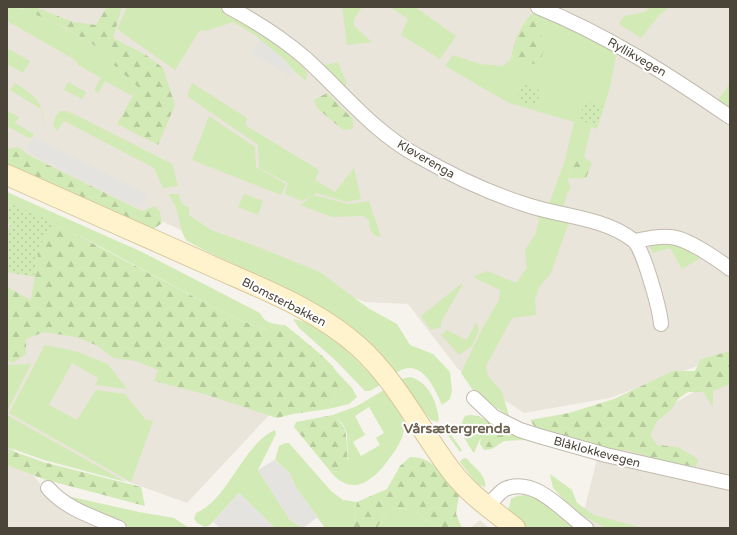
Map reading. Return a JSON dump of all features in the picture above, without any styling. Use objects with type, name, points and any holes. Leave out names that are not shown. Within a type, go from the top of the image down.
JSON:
[{"type":"street","name":"Kløverenga","points":[[229,7],[244,15],[303,57],[356,109],[397,143],[416,156],[475,187],[528,206],[611,226],[634,241]]},
{"type":"street","name":"Ryllikvegen","points":[[538,7],[576,23],[656,68],[730,117]]},
{"type":"street","name":"Blomsterbakken","points":[[7,175],[266,291],[316,315],[338,330],[359,348],[380,370],[411,410],[439,454],[455,475],[487,507],[515,528]]},
{"type":"street","points":[[661,324],[658,300],[634,241],[658,236],[678,237],[687,240],[730,269]]},
{"type":"street","name":"Blåklokkevegen","points":[[474,398],[494,417],[520,430],[606,455],[730,483]]},
{"type":"street","points":[[487,507],[506,489],[522,487],[532,489],[547,496],[586,528]]},
{"type":"street","points":[[48,488],[54,496],[77,510],[119,528]]},
{"type":"shaded area","points":[[7,7],[730,7],[730,357],[711,361],[610,398],[524,413],[458,369],[408,304],[365,302],[192,235],[7,152]]},
{"type":"shaded area","points":[[260,40],[285,60],[291,68],[293,78],[251,53]]},
{"type":"shaded area","points":[[33,137],[138,189],[148,196],[139,208],[76,178],[26,150]]},
{"type":"shaded area","points":[[7,199],[78,229],[273,411],[187,503],[7,438]]},
{"type":"shaded area","points":[[730,378],[730,528],[588,528],[583,515],[601,443],[707,385]]},
{"type":"shaded area","points":[[7,442],[56,504],[106,528],[7,528]]},
{"type":"shaded area","points":[[274,460],[289,472],[296,488],[318,517],[303,528],[290,520],[258,470]]},
{"type":"shaded area","points":[[239,493],[275,528],[220,528],[213,522]]},
{"type":"shaded area","points":[[480,520],[489,528],[470,528]]},
{"type":"green space","points":[[194,6],[216,7],[224,10],[249,25],[291,57],[307,72],[306,81],[291,68],[285,60],[258,37],[233,22],[206,31],[200,30],[175,70],[117,29],[127,7]]},
{"type":"green space","points":[[7,7],[34,13],[48,19],[118,59],[114,65],[138,87],[132,96],[105,81],[98,93],[94,90],[101,78],[78,65],[75,60],[7,21]]},
{"type":"green space","points":[[19,7],[35,7],[73,22],[96,25],[107,7],[122,7],[113,38],[146,55],[163,68],[175,105],[158,145],[117,124],[138,87],[114,65],[117,59],[64,27]]},
{"type":"green space","points":[[342,7],[362,7],[354,19],[354,26],[372,42],[347,45]]},
{"type":"green space","points":[[390,7],[415,7],[456,36],[440,59],[401,35],[408,19]]},
{"type":"green space","points":[[650,7],[670,7],[660,14],[641,38],[619,24],[624,16],[645,12]]},
{"type":"green space","points":[[536,11],[611,48],[616,56],[610,87],[597,129],[591,127],[584,157],[573,155],[568,181],[571,188],[567,193],[563,208],[548,206],[565,160],[574,122],[509,103],[445,66],[453,55],[480,64],[503,66],[511,59],[538,65],[546,44],[537,28]]},
{"type":"green space","points":[[536,11],[537,28],[546,44],[539,65],[511,59],[514,46],[522,26]]},
{"type":"green space","points":[[7,48],[30,61],[23,73],[7,64]]},
{"type":"green space","points":[[338,62],[346,82],[346,89],[320,63],[327,65]]},
{"type":"green space","points":[[68,82],[86,92],[82,99],[64,90]]},
{"type":"green space","points":[[15,83],[34,96],[41,109],[10,90]]},
{"type":"green space","points":[[192,83],[247,118],[245,125],[319,170],[315,180],[335,192],[354,168],[361,199],[347,202],[316,193],[302,201],[285,194],[288,183],[259,168],[258,145],[187,96]]},
{"type":"green space","points":[[730,83],[730,109],[718,100]]},
{"type":"green space","points":[[523,84],[541,91],[535,107],[516,100]]},
{"type":"green space","points":[[327,93],[353,119],[353,129],[343,130],[317,108],[314,100]]},
{"type":"green space","points":[[585,101],[604,107],[597,126],[579,120]]},
{"type":"green space","points":[[7,111],[19,117],[15,123],[34,134],[31,139],[7,126]]},
{"type":"green space","points":[[61,111],[66,111],[76,115],[172,164],[178,186],[163,188],[154,168],[64,121],[57,131],[53,124],[56,115]]},
{"type":"green space","points":[[209,116],[255,147],[256,167],[286,184],[281,195],[192,160]]},
{"type":"green space","points":[[18,147],[30,156],[142,211],[155,206],[160,212],[162,223],[152,230],[7,164],[7,149]]},
{"type":"green space","points":[[573,155],[584,157],[592,163],[586,178],[569,178]]},
{"type":"green space","points":[[7,192],[142,252],[260,313],[267,321],[274,324],[285,325],[263,329],[230,316],[84,238],[7,202]]},
{"type":"green space","points":[[168,194],[179,194],[181,203],[189,207],[189,215],[211,230],[320,272],[368,308],[397,324],[410,345],[433,354],[450,372],[452,391],[450,399],[442,405],[431,382],[419,371],[413,368],[405,369],[396,373],[401,379],[410,377],[422,383],[427,388],[434,400],[439,420],[437,422],[431,420],[385,364],[378,353],[368,343],[327,311],[282,286],[187,241],[182,231],[175,206]]},
{"type":"green space","points":[[244,194],[263,201],[258,215],[238,207]]},
{"type":"green space","points":[[313,195],[348,204],[369,201],[381,237],[375,236],[370,230],[369,220],[363,216],[332,217],[300,205]]},
{"type":"green space","points":[[7,202],[54,223],[39,247],[34,277],[7,272],[7,231],[11,224],[7,222]]},
{"type":"green space","points":[[536,215],[569,222],[550,275],[539,287],[535,300],[536,315],[512,318],[486,366],[488,376],[502,392],[509,416],[475,393],[461,373],[482,329],[499,300],[500,290],[473,277],[487,271],[516,283],[527,268],[525,250],[535,235],[539,220]]},
{"type":"green space","points":[[54,223],[230,316],[263,329],[285,325],[321,355],[336,371],[338,376],[338,386],[336,396],[331,405],[328,409],[277,418],[204,394],[154,381],[158,370],[136,361],[113,358],[98,346],[76,337],[44,332],[26,339],[26,354],[13,363],[7,360],[7,287],[31,300],[39,247]]},
{"type":"green space","points":[[661,237],[704,256],[682,269],[670,248],[653,253],[650,247],[653,241]]},
{"type":"green space","points":[[461,284],[463,284],[441,322],[441,327],[431,330],[421,316]]},
{"type":"green space","points":[[293,319],[305,322],[317,328],[341,345],[380,385],[370,391],[365,391],[335,360],[299,328]]},
{"type":"green space","points":[[476,322],[479,330],[472,346],[459,355],[441,335],[447,330],[467,340]]},
{"type":"green space","points":[[45,345],[75,351],[108,364],[127,389],[95,385],[98,378],[72,363],[49,405],[77,420],[96,390],[125,394],[145,419],[153,421],[131,482],[9,413]]},
{"type":"green space","points":[[730,351],[730,384],[713,391],[713,407],[703,392],[688,392],[678,399],[670,411],[657,421],[650,435],[657,445],[678,447],[698,459],[696,467],[661,460],[626,450],[611,451],[573,438],[537,430],[530,420],[569,413],[614,399],[673,371],[695,371],[701,359]]},
{"type":"green space","points":[[31,364],[7,412],[7,365]]},
{"type":"green space","points":[[336,371],[352,388],[357,397],[349,404],[328,409],[336,396]]},
{"type":"green space","points":[[384,390],[403,420],[404,430],[402,439],[377,474],[362,483],[354,485],[346,484],[330,471],[338,472],[348,459],[347,433],[342,423],[333,415],[357,406]],"holes":[[[369,407],[384,433],[376,438],[380,445],[361,456],[353,442],[365,435],[355,416]]]},
{"type":"green space","points":[[7,415],[126,482],[44,460],[7,447]]},
{"type":"green space","points":[[333,415],[343,426],[346,432],[347,441],[347,468],[338,472],[330,471],[294,427],[296,422]]},
{"type":"green space","points":[[465,416],[478,416],[474,425],[481,437],[474,453],[465,440],[461,426]]},
{"type":"green space","points":[[478,416],[525,440],[504,441],[492,449],[484,450],[480,444],[481,437],[474,425]]},
{"type":"green space","points":[[447,429],[462,450],[460,452],[445,431]]},
{"type":"green space","points":[[275,430],[276,434],[258,470],[290,520],[303,528],[275,528],[239,493],[210,525],[205,527],[197,523],[194,519],[196,513],[217,497],[254,447],[264,437]]},
{"type":"green space","points":[[289,443],[331,491],[343,500],[357,502],[353,528],[325,528],[296,488],[289,472],[275,460],[279,446]]},
{"type":"green space","points":[[7,449],[43,462],[141,487],[145,506],[43,479],[7,465]]},
{"type":"green space","points":[[410,457],[426,460],[432,464],[444,475],[459,495],[456,514],[462,528],[436,528],[413,509],[388,508],[377,528],[353,528],[357,502],[387,489],[400,466]]},
{"type":"green space","points":[[466,458],[482,475],[485,487],[477,484],[460,462],[462,459]]},
{"type":"green space","points":[[550,474],[572,490],[577,503],[594,515],[643,528],[606,528],[574,511],[553,488]]},
{"type":"green space","points":[[63,495],[139,512],[174,518],[189,528],[131,528]]},
{"type":"green space","points":[[525,495],[538,499],[577,528],[526,528],[508,511],[511,499],[517,496]]},
{"type":"green space","points":[[388,508],[413,509],[436,528],[377,528]]},
{"type":"district","name":"Vårsætergrenda","points":[[457,428]]}]
